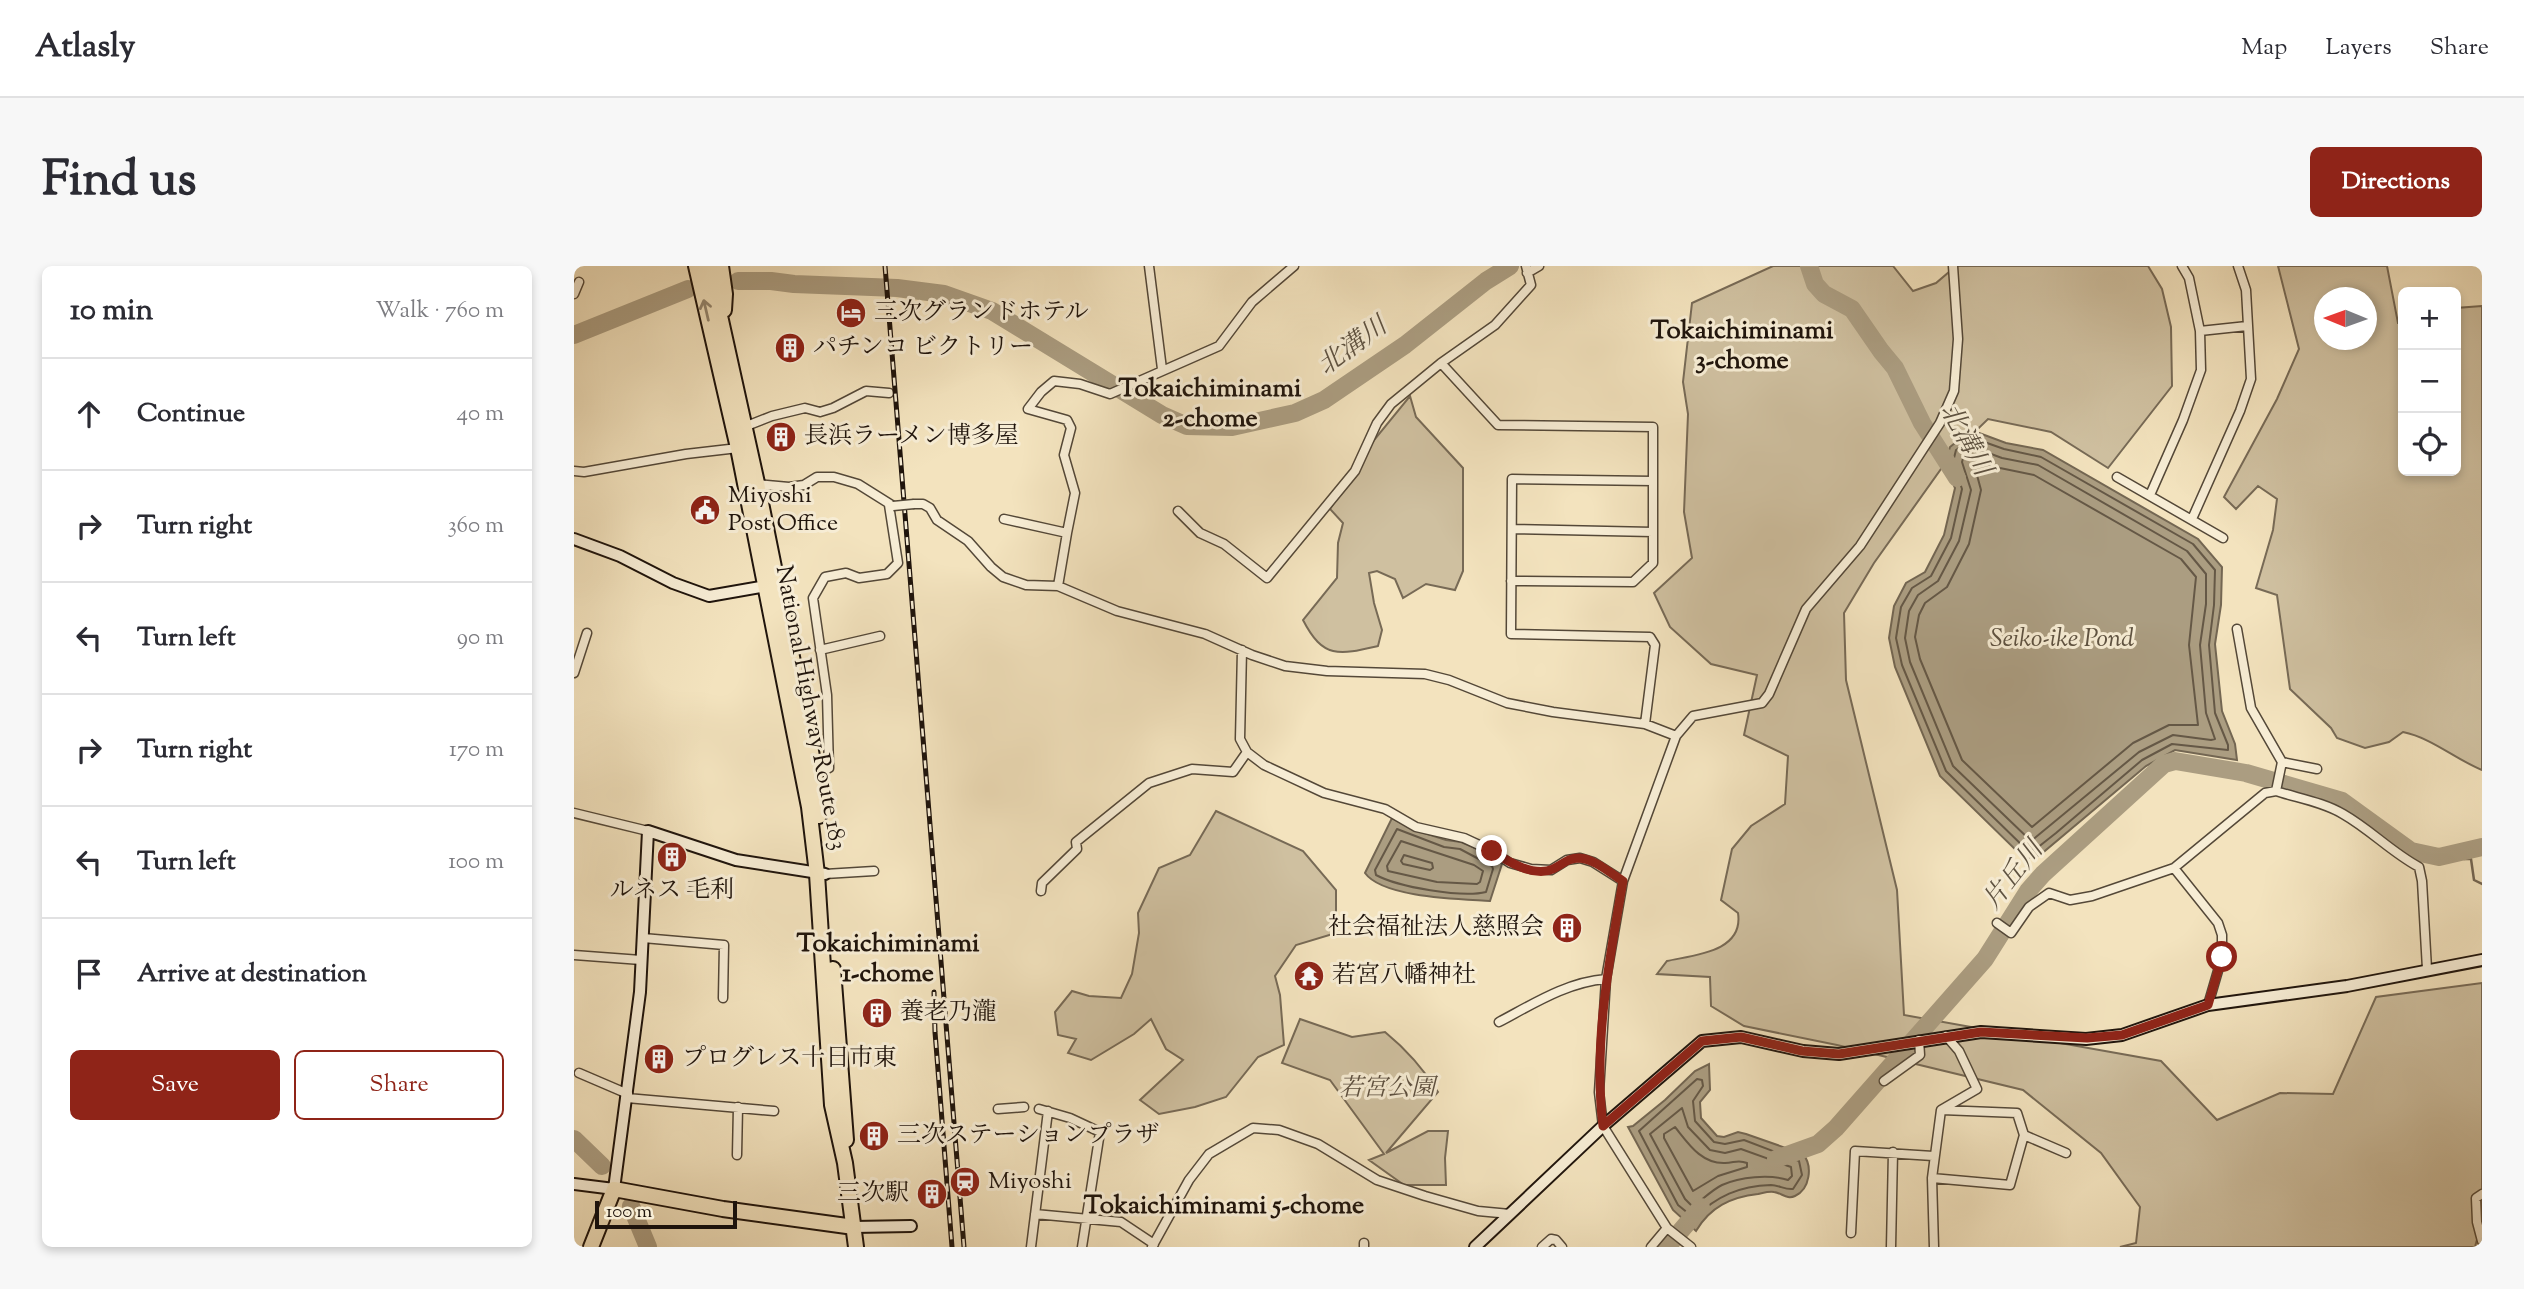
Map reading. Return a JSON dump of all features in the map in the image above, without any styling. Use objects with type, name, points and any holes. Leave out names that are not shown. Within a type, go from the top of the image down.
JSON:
[{"type":"highway","name":"National Highway Route 183","points":[[696,266],[738,448],[751,485]]},
{"type":"highway","name":"National Highway Route 183","points":[[709,266],[744,427],[751,485],[821,874]]},
{"type":"highway","points":[[721,266],[725,294],[723,328]]},
{"type":"highway","name":"National Highway Route 183","points":[[770,585],[815,771],[832,1105],[845,1163],[856,1247]]},
{"type":"highway","points":[[591,1247],[614,1189],[723,1209],[854,1227]]},
{"type":"street","points":[[723,281],[731,266]]},
{"type":"street","points":[[1149,266],[1162,369]]},
{"type":"street","points":[[1058,586],[1075,493],[1063,455],[1071,428],[1067,420],[1028,409],[1041,391],[1054,381],[1080,384],[1110,394],[1162,369],[1203,355],[1219,346],[1252,302],[1294,266]]},
{"type":"street","points":[[1178,511],[1200,533],[1224,544],[1267,578],[1354,471],[1377,423],[1391,404],[1441,363],[1495,325],[1531,285],[1527,270],[1539,266]]},
{"type":"street","points":[[1691,1247],[1667,1228],[1603,1126],[1599,1083],[1606,979],[1623,881],[1676,736],[1693,716],[1762,703],[1769,694],[1811,602],[1860,546],[1940,423],[1954,391],[1958,339],[1953,266]]},
{"type":"street","points":[[2150,495],[2183,420],[2201,370],[2200,331],[2189,278],[2182,266]]},
{"type":"street","points":[[2192,519],[2250,379],[2251,352],[2246,290],[2238,266]]},
{"type":"street","points":[[574,295],[579,282]]},
{"type":"street","points":[[2200,331],[2247,326]]},
{"type":"street","points":[[1441,363],[1498,425],[1653,426],[1653,564],[1633,582],[1511,581]]},
{"type":"street","points":[[744,427],[772,416],[805,408],[820,412],[866,391],[889,393]]},
{"type":"street","points":[[574,471],[584,472],[738,448]]},
{"type":"street","points":[[751,485],[789,487],[804,485],[817,477],[834,477],[858,484],[891,505],[923,504],[930,508],[937,520],[968,541],[1003,577],[1026,585],[1058,586],[1117,611],[1206,634],[1285,666],[1327,671],[1425,674],[1462,684],[1507,703],[1645,724],[1676,736]]},
{"type":"street","points":[[2117,477],[2223,538]]},
{"type":"street","points":[[1645,724],[1655,645],[1650,637],[1511,634],[1512,479],[1653,481]]},
{"type":"street","points":[[815,771],[829,768],[827,695],[813,598],[825,577],[846,573],[859,578],[887,574],[898,563],[891,505]]},
{"type":"street","points":[[1004,519],[1067,533]]},
{"type":"street","points":[[1512,529],[1653,532]]},
{"type":"street","points":[[574,539],[620,556],[673,583],[709,596],[770,585]]},
{"type":"street","points":[[2237,629],[2251,708],[2282,762],[2276,791]]},
{"type":"street","points":[[574,673],[587,633]]},
{"type":"street","points":[[820,650],[880,636]]},
{"type":"street","points":[[1242,650],[1240,739],[1247,752],[1264,765],[1325,793],[1385,809],[1416,827],[1464,838],[1510,863],[1531,870],[1551,870],[1567,860],[1580,858],[1593,862],[1623,881]]},
{"type":"street","points":[[1041,891],[1042,883],[1077,849],[1076,842],[1149,783],[1192,769],[1233,772],[1247,752]]},
{"type":"street","points":[[2282,762],[2317,769]]},
{"type":"street","points":[[1997,923],[2011,933],[2029,907],[2049,894],[2070,901],[2174,868],[2254,802],[2266,793],[2276,791],[2340,812],[2377,835],[2400,856],[2419,867],[2427,969]]},
{"type":"street","points":[[574,813],[648,831],[736,860],[821,874],[874,871]]},
{"type":"street","points":[[574,1184],[614,1189],[640,992],[648,831]]},
{"type":"street","points":[[2174,868],[2218,923],[2222,935],[2222,957],[2208,1005]]},
{"type":"street","points":[[643,938],[724,945],[723,998]]},
{"type":"street","points":[[574,955],[640,960]]},
{"type":"street","points":[[1475,1247],[1603,1126],[1702,1041],[1741,1037],[1802,1051],[1839,1054],[1981,1032],[2087,1038],[2122,1035],[2208,1005],[2347,986],[2482,960]]},
{"type":"street","points":[[1499,1022],[1558,991],[1573,985],[1606,979]]},
{"type":"street","points":[[1934,1247],[1931,1178],[1941,1110],[1977,1089],[1959,1051],[1947,1036]]},
{"type":"street","points":[[1884,1081],[1920,1055],[1919,1040]]},
{"type":"street","points":[[579,1073],[627,1096],[775,1111]]},
{"type":"street","points":[[737,1155],[738,1107]]},
{"type":"street","points":[[998,1109],[1024,1107]]},
{"type":"street","points":[[1031,1247],[1043,1110],[1070,1118],[1100,1132],[1082,1247]]},
{"type":"street","points":[[1931,1178],[2010,1185],[2024,1135],[2017,1114],[1941,1110]]},
{"type":"street","points":[[1035,1213],[1122,1222],[1153,1246],[1189,1180],[1209,1154],[1253,1128],[1279,1130],[1318,1144],[1377,1180],[1478,1211],[1510,1214]]},
{"type":"street","points":[[2024,1135],[2066,1153]]},
{"type":"street","points":[[1851,1234],[1855,1151],[1933,1156]]},
{"type":"street","points":[[1891,1247],[1893,1152]]},
{"type":"street","points":[[2482,1194],[2476,1198],[2477,1222],[2482,1241]]},
{"type":"street","points":[[854,1227],[911,1226]]},
{"type":"street","points":[[1651,1247],[1667,1228]]},
{"type":"street","points":[[1542,1247],[1551,1239],[1556,1240],[1562,1247]]},
{"type":"green space","points":[[1773,266],[1893,266],[1913,291],[1936,283],[1956,266],[2148,266],[2162,289],[2171,327],[2172,386],[2108,468],[2051,432],[1988,419],[1951,455],[1874,563],[1844,613],[1846,680],[1897,890],[1904,1015],[2161,1061],[2217,1120],[2280,1093],[2333,1094],[2376,997],[2482,983],[2482,1221],[2475,1247],[2120,1247],[2136,1243],[2140,1207],[2101,1153],[2023,1090],[1837,1045],[1744,1026],[1711,1006],[1710,977],[1657,974],[1667,961],[1715,949],[1733,936],[1738,926],[1738,913],[1721,900],[1732,849],[1751,826],[1785,804],[1788,756],[1744,735],[1757,675],[1711,664],[1670,627],[1654,593],[1692,558],[1684,512],[1688,414],[1683,382],[1692,303]]},
{"type":"green space","points":[[2278,266],[2387,266],[2398,323],[2398,476],[2461,476],[2461,308],[2482,306],[2482,770],[2424,739],[2403,732],[2389,742],[2365,748],[2337,738],[2331,728],[2290,689],[2277,595],[2256,588],[2273,530],[2277,499],[2258,486],[2236,509],[2224,497],[2277,399],[2299,349]]},
{"type":"green space","points":[[1410,396],[1416,417],[1463,468],[1463,571],[1455,590],[1426,584],[1403,598],[1395,579],[1377,571],[1369,573],[1382,630],[1378,646],[1353,651],[1333,651],[1318,642],[1303,620],[1337,578],[1338,543],[1343,523],[1330,509],[1370,445]]},
{"type":"green space","points":[[1216,811],[1303,851],[1336,890],[1336,933],[1296,945],[1275,976],[1280,995],[1284,1045],[1258,1057],[1226,1097],[1159,1114],[1140,1100],[1183,1060],[1166,1049],[1151,1019],[1134,1034],[1091,1060],[1068,1053],[1076,1039],[1058,1035],[1055,1012],[1072,991],[1089,996],[1121,998],[1132,974],[1139,933],[1138,913],[1159,868],[1190,855]]},
{"type":"green space","name":"若宮公園","points":[[1300,1019],[1352,1037],[1385,1032],[1414,1060],[1438,1092],[1386,1153],[1428,1131],[1448,1131],[1446,1185],[1404,1185],[1369,1160],[1384,1154],[1330,1080],[1282,1063]]},
{"type":"water","name":"Seiko-ike Pond","points":[[1971,430],[2006,443],[2043,450],[2198,539],[2222,567],[2221,605],[2215,644],[2222,711],[2235,744],[2237,760],[2175,750],[2146,766],[2040,855],[2025,859],[1940,776],[1895,667],[1889,638],[1894,606],[1906,583],[1925,572],[1944,535],[1955,488],[1945,464],[1950,447]]},
{"type":"water","points":[[1392,818],[1415,830],[1461,842],[1502,864],[1490,901],[1423,896],[1388,888],[1374,881],[1365,873]]},
{"type":"water","points":[[1709,1064],[1710,1090],[1700,1102],[1701,1118],[1717,1136],[1724,1137],[1738,1132],[1803,1154],[1809,1171],[1807,1183],[1800,1193],[1787,1197],[1770,1192],[1730,1201],[1708,1216],[1696,1231],[1673,1210],[1628,1127],[1633,1126],[1665,1100],[1695,1071]]},
{"type":"waterway","name":"北溝川","points":[[738,281],[897,288],[944,294],[992,311],[1162,415],[1187,426],[1232,427],[1295,413],[1324,400],[1405,345],[1486,281],[1510,266]]},
{"type":"waterway","name":"北溝川","points":[[1809,266],[1815,284],[1824,294],[1852,309],[1895,368],[1922,423],[1957,478]]},
{"type":"waterway","name":"北溝川","points":[[574,335],[688,289]]},
{"type":"waterway","name":"片丘川","points":[[1776,1159],[1818,1144],[1836,1128],[1985,959],[2028,891],[2043,874],[2164,764],[2175,761],[2246,773],[2342,801],[2411,851],[2439,857],[2482,847]]},
{"type":"waterway","points":[[2462,852],[2464,859],[2471,859],[2474,880],[2482,884]]},
{"type":"waterway","name":"北溝川","points":[[574,1139],[602,1166]]},
{"type":"waterway","name":"北溝川","points":[[631,1206],[648,1247]]},
{"type":"waterway","name":"片丘川","points":[[1667,1247],[1701,1207]]},
{"type":"railway","points":[[885,266],[964,1247]]},
{"type":"railway","points":[[934,992],[952,1247]]},
{"type":"place","name":"三次グランドホテル","points":[[851,313]]},
{"type":"place","name":"パチンコ ビクトリー","points":[[790,348]]},
{"type":"place","name":"長浜ラーメン博多屋","points":[[781,437]]},
{"type":"place","name":"Miyoshi Post Office","points":[[705,510]]},
{"type":"place","name":"ルネス 毛利","points":[[672,857]]},
{"type":"place","name":"社会福祉法人慈照会","points":[[1567,928]]},
{"type":"place","name":"若宮八幡神社","points":[[1309,976]]},
{"type":"place","name":"養老乃瀧","points":[[877,1013]]},
{"type":"place","name":"プログレス十日市東","points":[[659,1059]]},
{"type":"place","name":"三次ステーションプラザ","points":[[874,1136]]},
{"type":"place","name":"Miyoshi","points":[[965,1182]]},
{"type":"place","name":"三次駅","points":[[932,1194]]},
{"type":"district","name":"Tokaichiminami 3-chome","points":[[1742,346]]},
{"type":"district","name":"Tokaichiminami 2-chome","points":[[1210,404]]},
{"type":"district","name":"Tokaichiminami 1-chome","points":[[888,959]]},
{"type":"district","name":"Tokaichiminami 5-chome","points":[[1224,1206]]},
{"type":"route","points":[[1492,851],[1510,863],[1531,870],[1551,870],[1567,860],[1580,858],[1593,862],[1623,881],[1606,979],[1599,1092],[1603,1126],[1702,1041],[1741,1037],[1802,1051],[1839,1054],[1981,1032],[2087,1038],[2122,1035],[2208,1005],[2222,957]]}]
